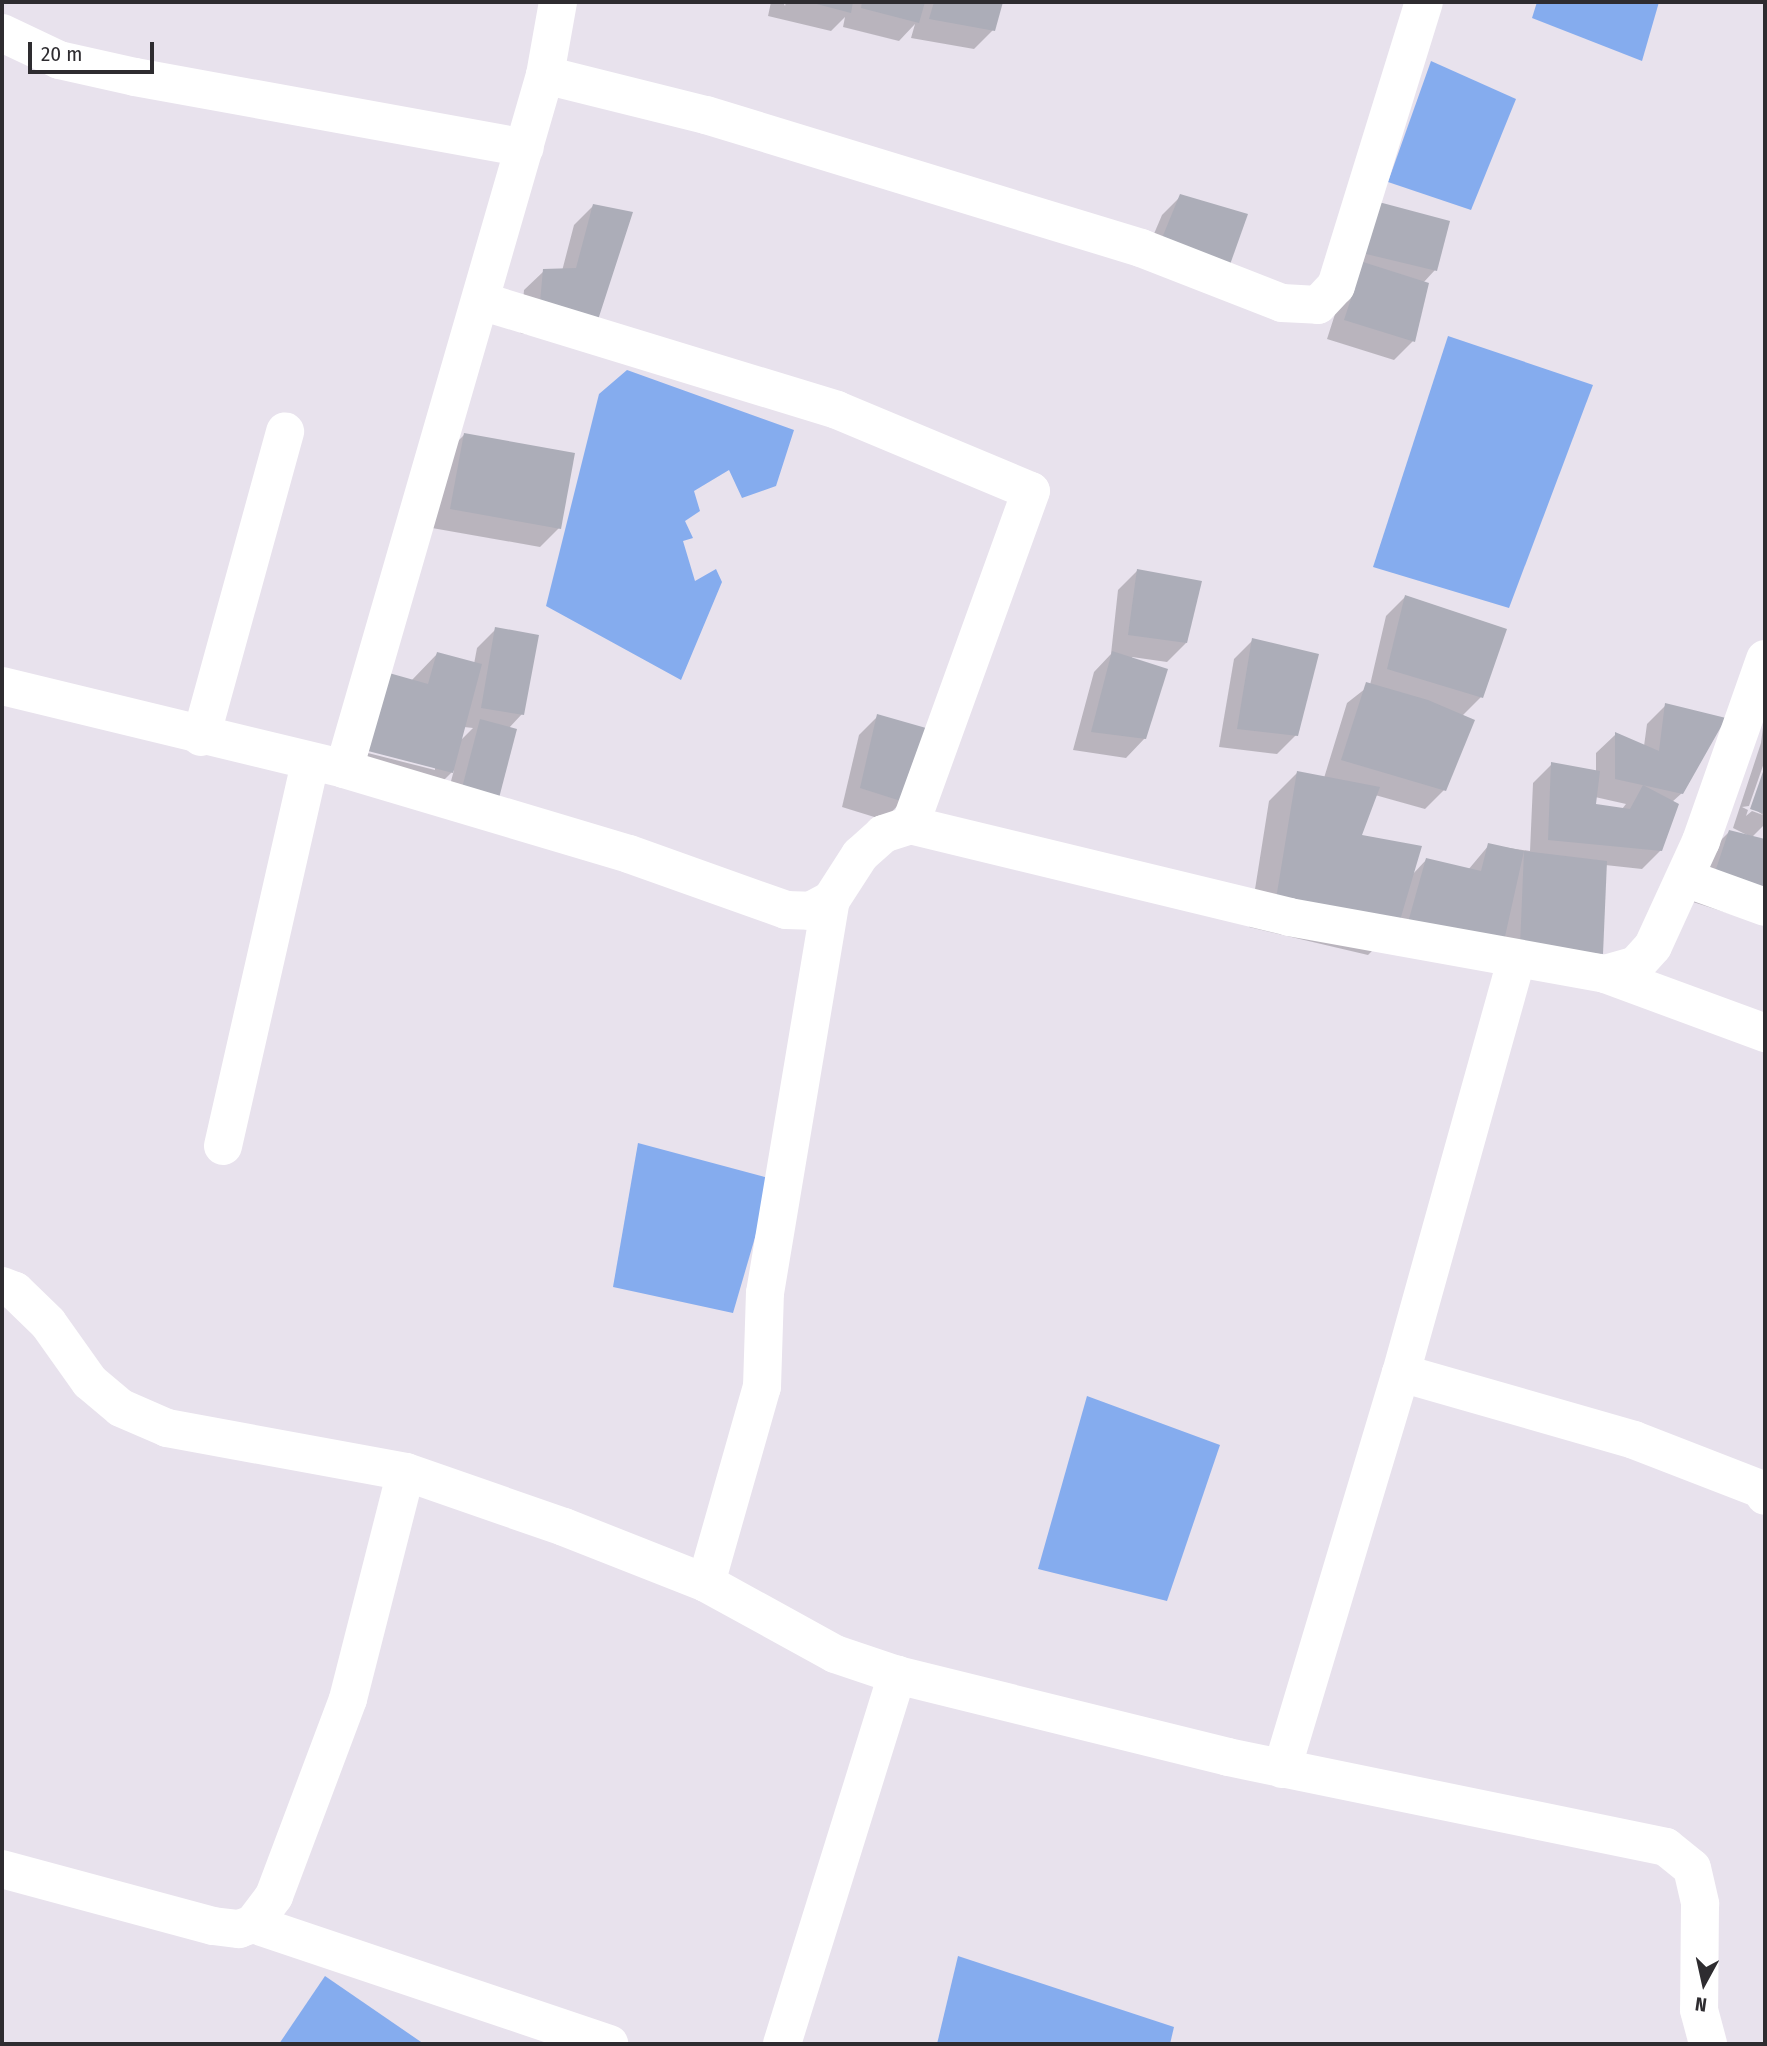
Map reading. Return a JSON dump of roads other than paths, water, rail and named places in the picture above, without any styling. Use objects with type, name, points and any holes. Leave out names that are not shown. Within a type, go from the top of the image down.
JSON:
[{"type":"street","points":[[223,1146],[327,767],[481,301],[545,75],[558,2]]},
{"type":"street","points":[[545,75],[706,115],[1142,248],[1282,303],[1318,305],[1336,286],[1424,2]]},
{"type":"street","points":[[2,33],[59,60],[135,77],[524,148]]},
{"type":"street","points":[[481,301],[837,410],[1031,491],[910,825]]},
{"type":"street","points":[[201,737],[285,431]]},
{"type":"street","points":[[1605,974],[1636,965],[1653,946],[1685,878],[1765,659]]},
{"type":"street","points":[[2,686],[327,767],[629,854],[786,910],[810,911],[831,900]]},
{"type":"street","points":[[706,1583],[762,1387],[765,1293],[831,900],[860,855],[883,834],[910,825],[1289,917],[1605,974],[1765,1032]]},
{"type":"street","points":[[1685,878],[1765,907]]},
{"type":"street","points":[[1282,1769],[1401,1373],[1516,960]]},
{"type":"street","points":[[2,1286],[15,1291],[48,1323],[90,1382],[121,1408],[167,1428],[407,1472],[564,1527],[706,1583],[835,1654],[897,1675],[1027,1711],[1282,1769],[1666,1847],[1692,1868],[1700,1904],[1699,2010],[1708,2044]]},
{"type":"street","points":[[1401,1373],[1634,1440],[1755,1486],[1765,1496]]},
{"type":"street","points":[[2,1869],[213,1926],[239,1929],[253,1924],[274,1896],[348,1699],[407,1472]]},
{"type":"street","points":[[782,2044],[897,1675]]},
{"type":"street","points":[[253,1924],[609,2044]]},
{"type":"water","points":[[1537,2],[1659,2],[1642,61],[1532,18]]},
{"type":"water","points":[[1431,61],[1516,99],[1471,210],[1388,182]]},
{"type":"water","points":[[1448,336],[1593,385],[1509,608],[1373,567]]},
{"type":"water","points":[[627,370],[794,430],[776,486],[742,498],[729,470],[694,491],[700,511],[685,521],[693,538],[683,541],[695,581],[716,569],[722,582],[681,680],[546,606],[599,394]]},
{"type":"water","points":[[638,1143],[772,1179],[733,1313],[613,1287]]},
{"type":"water","points":[[1087,1396],[1220,1445],[1167,1601],[1038,1569]]},
{"type":"water","points":[[958,1956],[1174,2027],[1170,2044],[937,2044]]},
{"type":"water","points":[[325,1976],[424,2044],[279,2044]]}]
